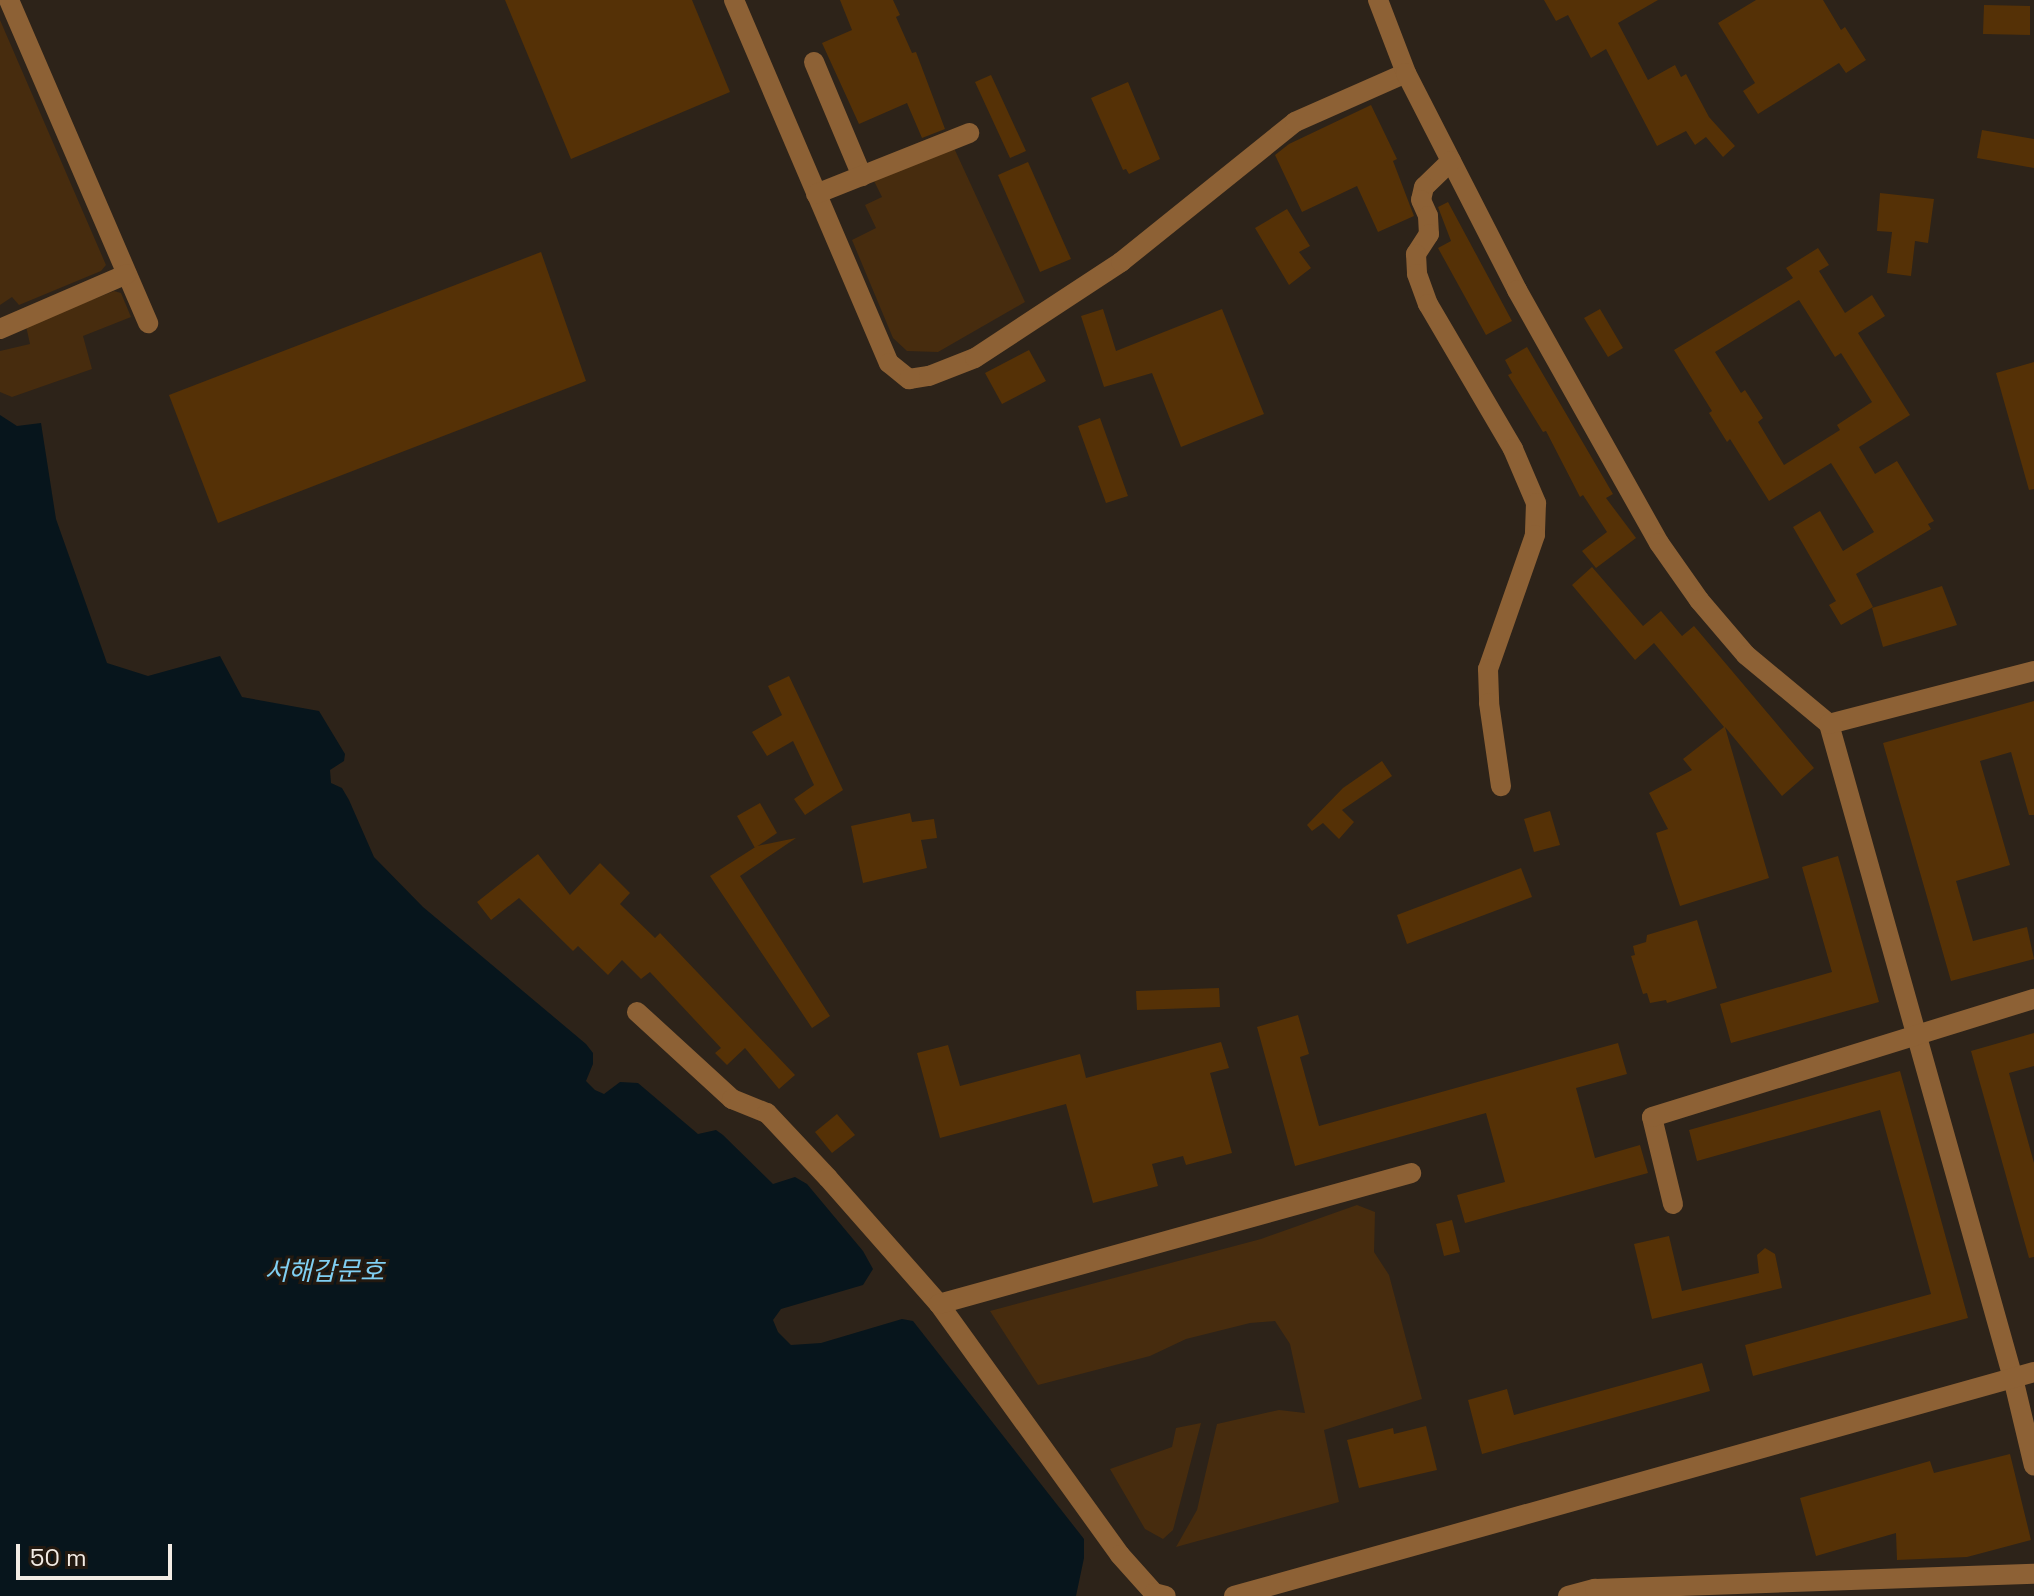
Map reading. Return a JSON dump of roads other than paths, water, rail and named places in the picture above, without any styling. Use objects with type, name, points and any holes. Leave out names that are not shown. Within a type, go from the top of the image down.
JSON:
[{"type":"street","points":[[9,0],[148,323]]},
{"type":"street","points":[[734,0],[889,363],[909,379],[929,376],[975,358],[1121,262],[1295,122],[1406,73]]},
{"type":"street","points":[[1378,0],[1406,73],[1517,290],[1659,543],[1699,600],[1746,655],[1829,724],[2013,1378],[2034,1466]]},
{"type":"street","points":[[814,62],[862,176]]},
{"type":"street","points":[[816,194],[969,133]]},
{"type":"street","points":[[1451,161],[1424,187],[1421,200],[1428,216],[1429,234],[1416,254],[1417,274],[1428,304],[1513,449],[1536,503],[1535,535],[1488,669],[1489,703],[1501,786]]},
{"type":"street","points":[[0,329],[127,274]]},
{"type":"street","points":[[1829,724],[2034,671]]},
{"type":"street","points":[[1673,1204],[1652,1117],[1918,1038],[1961,1020],[2034,999]]},
{"type":"street","points":[[637,1012],[732,1099],[767,1113],[939,1304],[1120,1555],[1154,1593],[1166,1596]]},
{"type":"street","points":[[939,1304],[1411,1173]]},
{"type":"street","points":[[1234,1596],[2034,1372]]},
{"type":"street","points":[[1568,1596],[1595,1592],[2034,1574]]},
{"type":"water","name":"서해갑문호","points":[[0,415],[17,426],[41,423],[56,519],[107,663],[148,676],[220,656],[242,697],[319,711],[345,754],[344,761],[330,770],[331,783],[342,788],[349,800],[374,857],[423,907],[586,1044],[593,1053],[593,1064],[586,1081],[595,1090],[604,1094],[620,1082],[638,1083],[698,1134],[716,1130],[723,1135],[773,1184],[795,1177],[807,1184],[863,1251],[873,1269],[863,1285],[781,1309],[773,1320],[778,1332],[791,1345],[821,1343],[902,1319],[913,1321],[1084,1539],[1084,1558],[1076,1596],[0,1596]]}]
